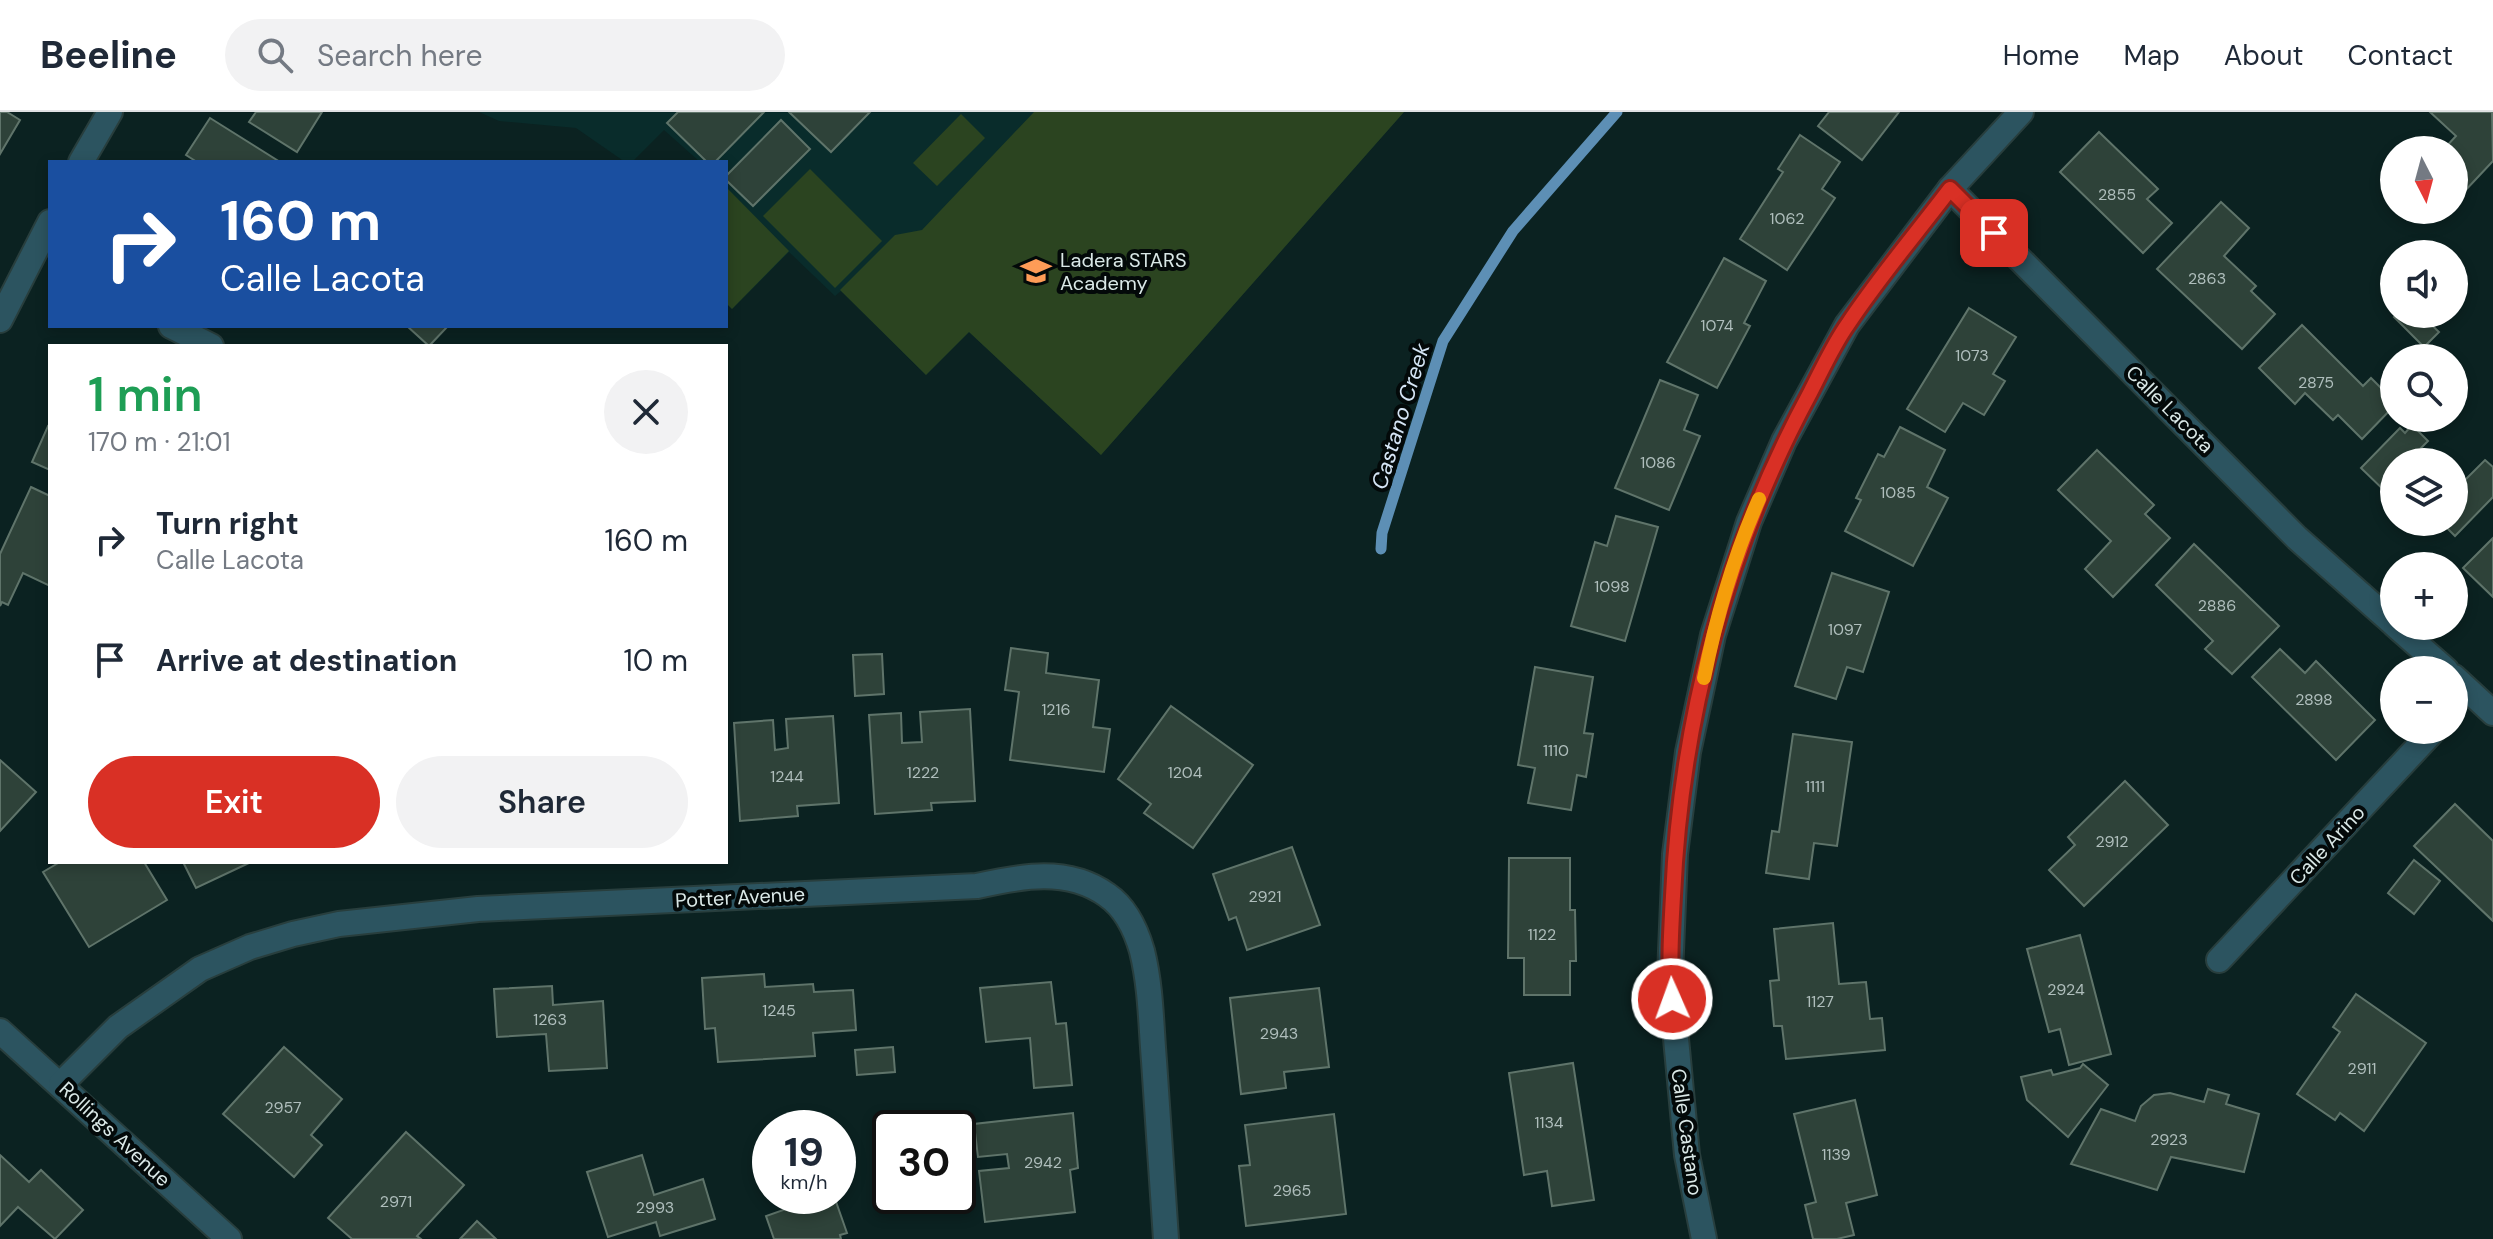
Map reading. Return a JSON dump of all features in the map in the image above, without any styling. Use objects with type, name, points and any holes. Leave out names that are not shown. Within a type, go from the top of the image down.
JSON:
[{"type":"street","points":[[82,160],[110,112]]},
{"type":"street","name":"Calle Castano","points":[[1704,1239],[1687,1155],[1670,975],[1677,839],[1688,752],[1713,635],[1749,522],[1784,441],[1847,325],[1950,189],[2021,112]]},
{"type":"street","name":"Calle Lacota","points":[[1950,189],[2297,538],[2380,612]]},
{"type":"street","points":[[0,320],[41,262],[48,231]]},
{"type":"street","points":[[175,328],[207,344]]},
{"type":"street","name":"Calle Lacota","points":[[2412,640],[2430,656]]},
{"type":"street","points":[[2468,698],[2493,713]]},
{"type":"street","name":"Calle Arino","points":[[2219,960],[2421,744]]},
{"type":"street","name":"Potter Avenue","points":[[61,1084],[118,1027],[200,969],[250,947],[339,924],[478,909],[977,886],[1010,879],[1071,877],[1106,894],[1120,905],[1135,930],[1142,953],[1149,994],[1166,1239]]},
{"type":"street","name":"Rollings Avenue","points":[[0,1031],[229,1239]]},
{"type":"shaded area","name":"Ladera STARS Academy","points":[[479,112],[1404,112],[1101,455],[969,332],[926,375],[841,291],[835,296],[789,252],[732,309],[728,305],[728,160],[698,160],[664,130],[634,160],[622,160],[576,128],[499,121]]},
{"type":"green space","name":"Ladera STARS Academy","points":[[1034,112],[1404,112],[1101,455],[969,332],[926,375],[840,290],[895,235],[922,230]]},
{"type":"green space","points":[[961,114],[985,138],[937,186],[913,163]]},
{"type":"green space","points":[[810,169],[882,241],[835,288],[763,216]]},
{"type":"green space","points":[[728,189],[789,251],[732,309],[728,305]]},
{"type":"building","points":[[0,112],[7,112],[20,120],[0,154]]},
{"type":"building","points":[[256,112],[322,112],[297,152],[249,122]]},
{"type":"building","points":[[678,112],[764,112],[717,160],[705,160],[667,123]]},
{"type":"building","points":[[789,112],[870,112],[831,152]]},
{"type":"building","points":[[1829,112],[1899,112],[1862,160],[1818,126]]},
{"type":"building","points":[[2430,112],[2492,112],[2493,161],[2468,188],[2468,136],[2456,136]]},
{"type":"building","points":[[210,118],[277,160],[194,160],[186,155]]},
{"type":"building","points":[[781,120],[810,149],[753,206],[728,182],[728,174]]},
{"type":"building","points":[[2099,132],[2158,189],[2147,199],[2172,223],[2143,253],[2060,172]]},
{"type":"building","points":[[1800,135],[1840,162],[1822,189],[1835,198],[1787,270],[1740,239],[1783,172],[1778,169]]},
{"type":"building","points":[[2221,202],[2249,228],[2224,256],[2256,286],[2251,291],[2275,314],[2242,349],[2157,269]]},
{"type":"building","points":[[1724,258],[1766,281],[1744,323],[1750,326],[1717,388],[1667,362]]},
{"type":"building","points":[[1969,308],[2016,337],[1993,374],[2005,381],[1984,415],[1963,403],[1945,432],[1907,409]]},
{"type":"building","points":[[2302,325],[2363,386],[2371,378],[2380,387],[2380,420],[2362,439],[2338,415],[2333,420],[2305,393],[2295,404],[2259,368]]},
{"type":"building","points":[[409,328],[446,328],[431,344],[427,344]]},
{"type":"building","points":[[2405,328],[2435,328],[2439,332],[2427,344],[2421,344]]},
{"type":"building","points":[[1660,380],[1698,395],[1684,430],[1700,436],[1669,510],[1615,488]]},
{"type":"building","points":[[48,426],[48,469],[32,462]]},
{"type":"building","points":[[1900,427],[1945,450],[1927,487],[1948,498],[1913,566],[1845,531],[1861,500],[1856,498],[1878,454],[1884,457]]},
{"type":"building","points":[[2396,432],[2419,432],[2428,441],[2421,448],[2380,448]]},
{"type":"building","points":[[2380,449],[2380,486],[2361,468]]},
{"type":"building","points":[[2097,450],[2154,505],[2145,514],[2170,538],[2113,597],[2085,569],[2111,541],[2058,490]]},
{"type":"building","points":[[2485,460],[2493,467],[2493,497],[2468,523],[2468,477]]},
{"type":"building","points":[[31,487],[48,495],[48,585],[23,573],[8,605],[2,602],[0,606],[0,554]]},
{"type":"building","points":[[1616,516],[1658,527],[1625,641],[1571,626],[1595,542],[1607,546]]},
{"type":"building","points":[[2493,538],[2493,597],[2468,573],[2468,563]]},
{"type":"building","points":[[2194,544],[2279,626],[2232,674],[2205,649],[2213,641],[2156,585]]},
{"type":"building","points":[[1832,573],[1889,592],[1863,672],[1847,667],[1836,699],[1795,686]]},
{"type":"building","points":[[1011,648],[1048,653],[1046,673],[1099,680],[1093,727],[1110,729],[1104,772],[1010,760],[1019,692],[1005,690]]},
{"type":"building","points":[[2280,649],[2305,673],[2316,661],[2375,720],[2336,760],[2252,677]]},
{"type":"building","points":[[882,654],[884,694],[855,696],[853,655]]},
{"type":"building","points":[[1535,667],[1593,677],[1584,733],[1593,734],[1586,777],[1577,775],[1571,810],[1528,803],[1535,768],[1518,765]]},
{"type":"building","points":[[1171,706],[1253,765],[1193,848],[1144,813],[1151,804],[1118,779]]},
{"type":"building","points":[[970,709],[975,801],[931,803],[932,810],[875,814],[869,715],[901,713],[902,743],[922,742],[920,712]]},
{"type":"building","points":[[833,716],[839,803],[797,806],[798,816],[740,821],[734,723],[773,720],[775,750],[788,748],[786,719]]},
{"type":"building","points":[[1793,734],[1852,742],[1837,846],[1814,843],[1809,879],[1766,873],[1772,831],[1779,832]]},
{"type":"building","points":[[0,760],[36,792],[0,831]]},
{"type":"building","points":[[2125,781],[2168,825],[2084,906],[2049,870],[2075,845],[2068,837]]},
{"type":"building","points":[[2455,804],[2493,841],[2493,921],[2414,846]]},
{"type":"building","points":[[1292,847],[1320,925],[1247,950],[1236,917],[1229,920],[1213,874]]},
{"type":"building","points":[[1509,858],[1570,858],[1570,910],[1575,910],[1576,961],[1570,961],[1570,995],[1524,995],[1524,958],[1508,958]]},
{"type":"building","points":[[2414,860],[2440,881],[2414,914],[2388,893]]},
{"type":"building","points":[[57,864],[145,864],[167,900],[89,947],[43,872]]},
{"type":"building","points":[[184,864],[247,864],[196,888]]},
{"type":"building","points":[[1833,923],[1839,984],[1866,982],[1870,1019],[1882,1018],[1885,1050],[1786,1059],[1782,1026],[1774,1026],[1770,981],[1779,980],[1774,929]]},
{"type":"building","points":[[2080,935],[2111,1054],[2069,1065],[2060,1029],[2049,1032],[2027,949]]},
{"type":"building","points":[[764,974],[765,987],[813,984],[814,992],[853,990],[856,1030],[813,1033],[815,1056],[718,1062],[715,1028],[705,1029],[702,978]]},
{"type":"building","points":[[1051,982],[1056,1024],[1066,1023],[1072,1085],[1034,1088],[1030,1038],[986,1042],[980,988]]},
{"type":"building","points":[[552,986],[553,1005],[603,1001],[607,1068],[549,1071],[546,1034],[497,1037],[494,989]]},
{"type":"building","points":[[1319,988],[1329,1067],[1284,1072],[1286,1088],[1241,1094],[1230,998]]},
{"type":"building","points":[[2356,994],[2426,1043],[2364,1131],[2340,1113],[2335,1120],[2297,1094],[2340,1032],[2333,1027]]},
{"type":"building","points":[[284,1047],[342,1099],[311,1135],[322,1145],[294,1177],[223,1114]]},
{"type":"building","points":[[893,1047],[895,1072],[857,1075],[855,1050]]},
{"type":"building","points":[[1573,1063],[1594,1200],[1552,1206],[1547,1171],[1524,1175],[1509,1073]]},
{"type":"building","points":[[2083,1064],[2108,1085],[2068,1137],[2027,1100],[2021,1077],[2051,1070],[2053,1075],[2080,1068]]},
{"type":"building","points":[[2208,1089],[2229,1095],[2226,1104],[2259,1114],[2244,1172],[2171,1157],[2157,1190],[2071,1164],[2101,1109],[2135,1121],[2141,1106],[2154,1095],[2170,1093],[2204,1102]]},
{"type":"building","points":[[1855,1100],[1877,1195],[1846,1203],[1854,1235],[1813,1239],[1805,1205],[1816,1202],[1794,1114]]},
{"type":"building","points":[[1073,1113],[1078,1168],[1070,1170],[1075,1212],[985,1222],[979,1171],[1009,1168],[1007,1154],[978,1157],[976,1124]]},
{"type":"building","points":[[1334,1114],[1346,1214],[1246,1226],[1239,1166],[1250,1165],[1245,1125]]},
{"type":"building","points":[[406,1132],[464,1185],[417,1236],[421,1239],[352,1239],[328,1218]]},
{"type":"building","points":[[0,1155],[29,1182],[41,1170],[83,1210],[55,1239],[18,1207],[0,1226]]},
{"type":"building","points":[[642,1155],[654,1195],[703,1179],[715,1219],[660,1236],[656,1222],[608,1237],[587,1172]]},
{"type":"building","points":[[840,1214],[847,1233],[840,1235],[841,1239],[774,1239],[766,1216]]},
{"type":"building","points":[[477,1221],[496,1239],[460,1239]]},
{"type":"waterway","name":"Castano Creek","points":[[1381,549],[1382,533],[1443,341],[1513,231],[1617,112]]},
{"type":"slow traffic","points":[[1704,678],[1713,635],[1759,499]]},
{"type":"place","name":"Ladera STARS Academy","points":[[1036,271]]},
{"type":"route","points":[[1672,999],[1670,975],[1675,854],[1688,752],[1713,635],[1749,522],[1784,441],[1847,325],[1950,189],[1994,233]]}]
